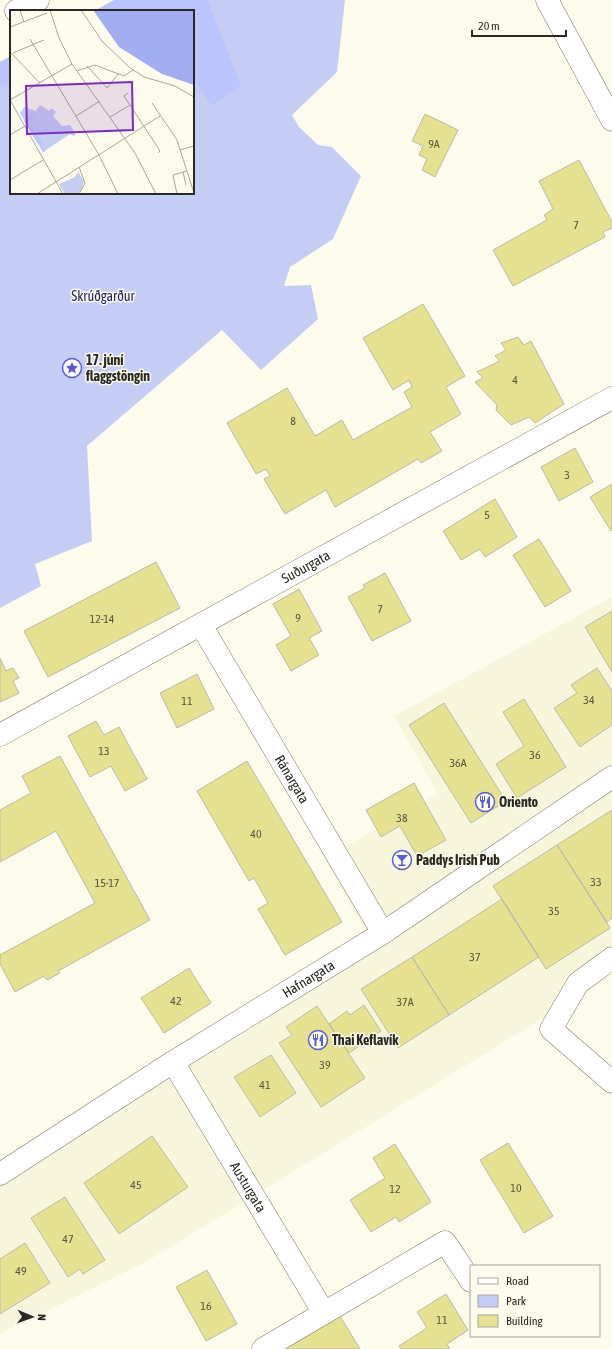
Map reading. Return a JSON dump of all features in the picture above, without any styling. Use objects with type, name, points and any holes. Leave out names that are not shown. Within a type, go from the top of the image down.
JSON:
[{"type":"street","points":[[18,10],[38,0]]},
{"type":"street","points":[[547,0],[612,120]]},
{"type":"street","points":[[0,19],[10,14]]},
{"type":"street","name":"Suðurgata","points":[[0,735],[612,398]]},
{"type":"street","name":"Ránargata","points":[[202,625],[383,933]]},
{"type":"street","name":"Hafnargata","points":[[0,1174],[173,1062],[383,933],[612,777]]},
{"type":"street","points":[[612,958],[578,984],[551,1029],[612,1082]]},
{"type":"street","name":"Austurgata","points":[[173,1062],[324,1313]]},
{"type":"street","points":[[263,1349],[445,1242],[470,1280]]},
{"type":"shaded area","points":[[114,0],[208,0],[241,87],[212,106],[194,80],[194,10],[96,10]]},
{"type":"shaded area","points":[[10,57],[10,91],[2,86],[0,88],[0,62]]},
{"type":"shaded area","points":[[612,597],[612,976],[146,1262],[0,1334],[0,1164],[365,931],[324,859],[438,794],[394,716]]},
{"type":"green space","name":"Skrúðgarður","points":[[114,0],[345,0],[337,72],[292,115],[299,127],[318,145],[332,147],[361,176],[333,239],[290,267],[284,286],[311,285],[318,319],[261,370],[222,330],[87,446],[92,541],[35,564],[41,586],[0,608],[0,62],[10,57],[10,194],[194,194],[194,10]]},
{"type":"building","points":[[425,114],[458,130],[435,177],[422,170],[427,159],[419,155],[423,146],[412,141]]},
{"type":"building","points":[[579,160],[612,222],[612,228],[603,232],[605,237],[513,286],[493,250],[547,220],[544,215],[553,209],[539,181]]},
{"type":"building","points":[[423,304],[465,376],[446,387],[461,414],[430,432],[442,451],[421,463],[418,459],[335,507],[326,490],[285,514],[264,479],[270,476],[266,469],[256,474],[227,423],[287,388],[315,436],[342,420],[353,440],[412,407],[404,392],[412,387],[409,380],[393,390],[363,338]]},
{"type":"building","points":[[518,337],[524,345],[531,341],[564,404],[535,423],[529,417],[511,425],[496,410],[497,405],[475,382],[483,378],[477,372],[500,361],[495,356],[506,350],[501,343]]},
{"type":"building","points":[[575,448],[593,482],[559,501],[541,467]]},
{"type":"building","points":[[612,484],[612,530],[611,531],[590,497]]},
{"type":"building","points":[[495,499],[517,537],[485,557],[480,549],[461,560],[443,531]]},
{"type":"building","points":[[539,539],[571,591],[545,607],[513,555]]},
{"type":"building","points":[[156,562],[180,608],[48,677],[24,631]]},
{"type":"building","points":[[385,573],[411,621],[372,641],[348,597],[365,588],[363,585]]},
{"type":"building","points":[[299,589],[322,631],[309,638],[319,655],[291,671],[276,645],[291,636],[273,604]]},
{"type":"building","points":[[612,611],[612,672],[585,627]]},
{"type":"building","points":[[0,658],[6,671],[13,668],[19,678],[13,681],[19,693],[0,702]]},
{"type":"building","points":[[597,668],[612,691],[612,725],[580,747],[554,708],[577,693],[571,685]]},
{"type":"building","points":[[197,674],[214,709],[177,728],[160,693]]},
{"type":"building","points":[[524,699],[566,767],[517,798],[496,764],[524,746],[503,712]]},
{"type":"building","points":[[444,703],[506,801],[471,823],[409,725]]},
{"type":"building","points":[[96,721],[104,735],[119,727],[147,779],[125,791],[111,766],[90,777],[68,736]]},
{"type":"building","points":[[60,756],[150,920],[58,971],[60,973],[47,980],[44,976],[15,992],[0,964],[0,955],[95,903],[56,831],[0,862],[0,810],[31,793],[22,776]]},
{"type":"building","points":[[247,761],[342,922],[285,955],[258,909],[268,903],[254,878],[249,881],[197,791]]},
{"type":"building","points":[[414,783],[446,840],[417,856],[400,826],[381,837],[366,810]]},
{"type":"building","points":[[612,810],[612,918],[607,922],[557,845]]},
{"type":"building","points":[[557,845],[610,928],[546,969],[493,886]]},
{"type":"building","points":[[502,899],[539,957],[449,1015],[412,957]]},
{"type":"building","points":[[412,957],[449,1015],[398,1048],[361,989]]},
{"type":"building","points":[[189,968],[211,1003],[164,1033],[141,998]]},
{"type":"building","points":[[364,1005],[381,1031],[349,1053],[329,1024],[347,1011],[350,1015]]},
{"type":"building","points":[[317,1006],[365,1078],[321,1107],[279,1043],[292,1035],[286,1027]]},
{"type":"building","points":[[271,1055],[296,1093],[260,1117],[234,1077]]},
{"type":"building","points":[[152,1136],[188,1187],[119,1234],[84,1183]]},
{"type":"building","points":[[508,1143],[553,1216],[524,1233],[480,1160]]},
{"type":"building","points":[[395,1144],[431,1202],[399,1222],[396,1217],[371,1232],[350,1200],[385,1178],[373,1158]]},
{"type":"building","points":[[65,1197],[105,1260],[83,1274],[80,1269],[68,1277],[31,1218]]},
{"type":"building","points":[[25,1243],[50,1283],[0,1314],[0,1259]]},
{"type":"building","points":[[207,1270],[237,1324],[206,1341],[176,1287]]},
{"type":"building","points":[[446,1294],[468,1330],[447,1344],[450,1349],[401,1349],[399,1346],[427,1328],[417,1312]]},
{"type":"building","points":[[340,1316],[360,1349],[285,1349]]},
{"type":"place","name":"17. júní flaggstöngin","points":[[72,368]]},
{"type":"place","name":"Oriento","points":[[485,802]]},
{"type":"place","name":"Paddys Irish Pub","points":[[402,860]]},
{"type":"place","name":"Thai Keflavík","points":[[318,1040]]}]
